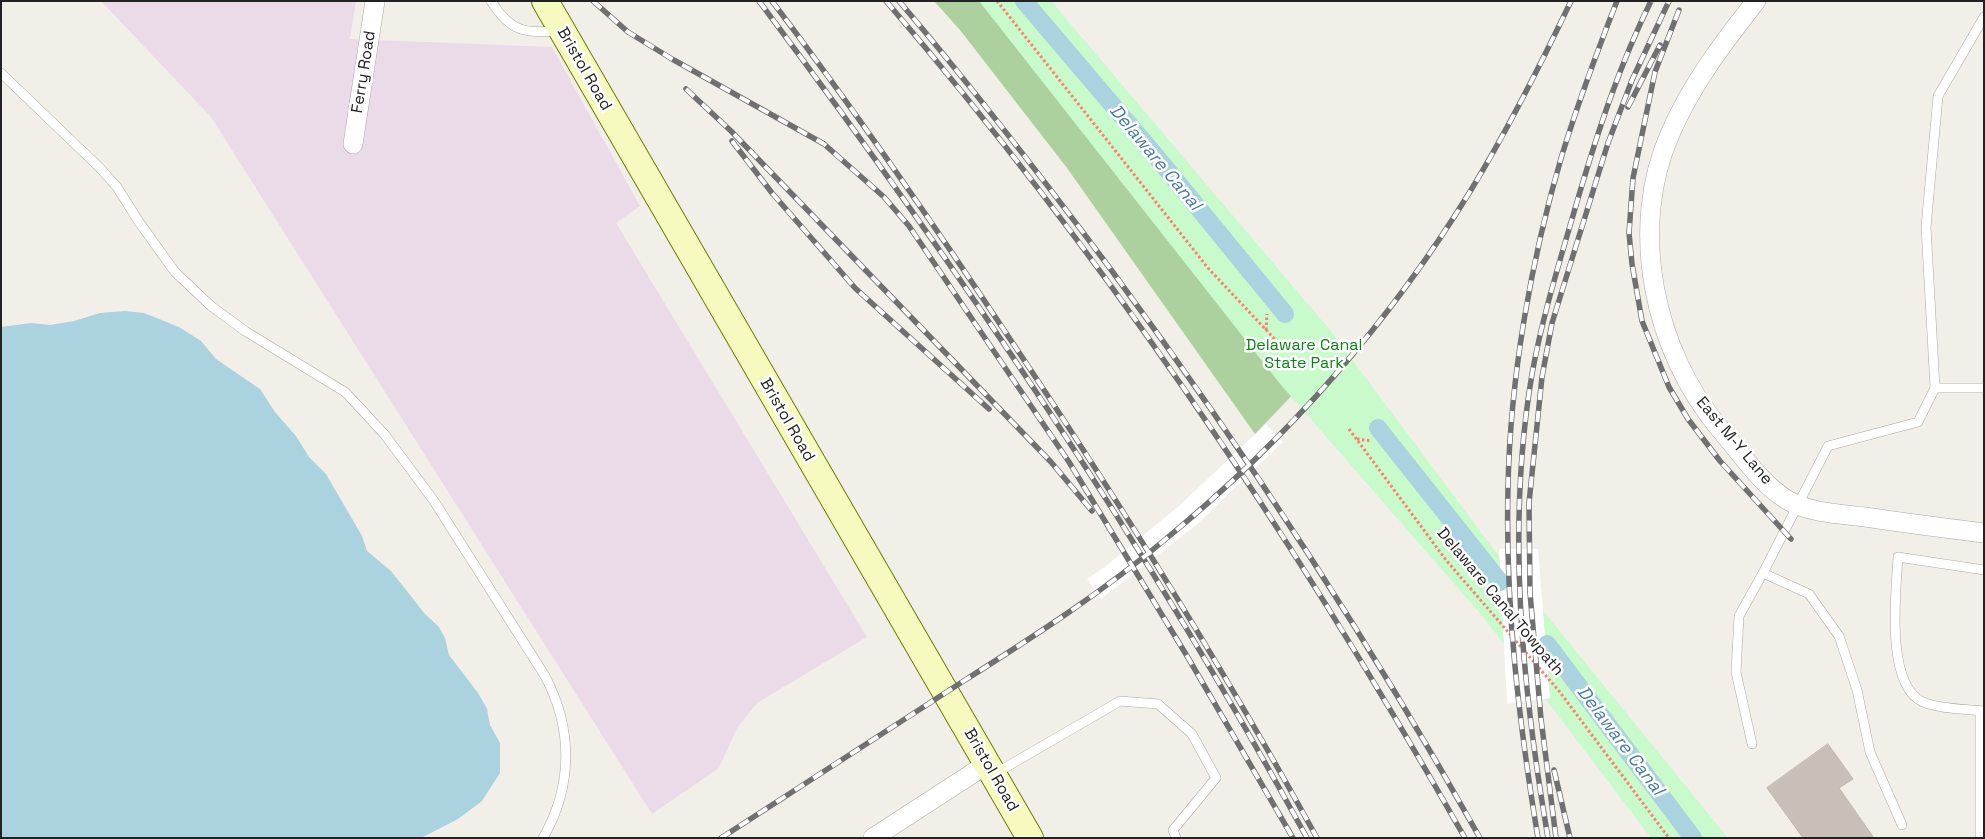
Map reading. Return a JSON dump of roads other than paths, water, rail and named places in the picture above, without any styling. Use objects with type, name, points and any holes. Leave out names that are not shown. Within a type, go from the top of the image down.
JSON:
[{"type":"main road","name":"Bristol Road","points":[[545,1],[1030,838]]},
{"type":"street","name":"Ferry Road","points":[[353,144],[375,1]]},
{"type":"street","name":"East M-Y Lane","points":[[1756,1],[1701,75],[1669,135],[1662,154],[1653,196],[1651,220],[1652,265],[1665,327],[1680,369],[1715,423],[1765,481],[1789,501],[1799,506],[1845,514],[1984,534]]},
{"type":"street","points":[[873,838],[990,769]]},
{"type":"lane","points":[[491,1],[503,20],[526,32],[562,30]]},
{"type":"lane","points":[[1752,744],[1736,672],[1738,616],[1799,506],[1828,446],[1918,422],[1935,388],[1926,226],[1938,96],[1984,17]]},
{"type":"lane","points":[[1,73],[99,167],[117,187],[138,222],[175,272],[211,306],[245,331],[345,392],[385,436],[434,501],[545,676],[558,705],[566,736],[566,767],[561,798],[543,838]]},
{"type":"lane","points":[[1935,388],[1984,388]]},
{"type":"lane","points":[[1980,838],[1982,711],[1924,702],[1912,694],[1904,679],[1900,663],[1894,621],[1898,557],[1984,570]]},
{"type":"lane","points":[[1763,573],[1809,594],[1839,636],[1857,690],[1870,752],[1902,825]]},
{"type":"lane","points":[[990,769],[1120,701],[1158,704],[1192,734],[1216,778],[1173,830],[1176,838]]},
{"type":"water","points":[[125,311],[144,313],[179,327],[201,341],[216,359],[260,389],[275,412],[296,436],[309,457],[326,474],[362,536],[367,551],[391,571],[425,614],[439,627],[445,638],[449,655],[478,693],[487,709],[490,725],[500,743],[500,773],[482,801],[458,819],[421,838],[1,838],[1,327],[31,323],[50,325],[74,321],[100,313]]},
{"type":"waterway","name":"Delaware Canal","points":[[1024,1],[1155,155],[1285,314]]},
{"type":"waterway","name":"Delaware Canal","points":[[1378,428],[1500,582]]},
{"type":"waterway","name":"Delaware Canal","points":[[1547,644],[1693,838]]},
{"type":"railway","points":[[593,1],[628,32],[672,59],[824,144],[884,197],[909,226],[1069,462],[1187,656],[1293,838]]},
{"type":"railway","points":[[759,1],[906,203],[1048,410],[1182,621],[1246,729],[1307,838]]},
{"type":"railway","points":[[772,1],[865,127],[924,212],[1092,463],[1208,648],[1317,838]]},
{"type":"railway","points":[[886,1],[968,99],[1046,199],[1196,406],[1267,511],[1335,619],[1465,838]]},
{"type":"railway","points":[[899,1],[980,99],[1058,199],[1209,406],[1304,546],[1394,690],[1480,838]]},
{"type":"railway","points":[[721,838],[1015,648],[1093,595],[1167,538],[1253,461],[1294,420],[1371,332],[1440,239],[1498,144],[1571,1]]},
{"type":"railway","points":[[1538,838],[1519,708],[1511,620],[1508,488],[1513,404],[1524,320],[1551,195],[1575,116],[1617,1]]},
{"type":"railway","points":[[1548,838],[1531,723],[1520,606],[1520,490],[1524,432],[1532,374],[1542,329],[1579,195],[1611,96],[1629,48],[1651,1]]},
{"type":"railway","points":[[1556,838],[1541,719],[1530,593],[1529,503],[1542,377],[1552,323],[1608,143],[1632,80],[1669,1]]},
{"type":"railway","points":[[1679,10],[1655,72],[1633,178],[1629,233],[1632,264],[1642,321],[1669,387],[1688,419],[1720,461],[1791,539]]},
{"type":"railway","points":[[1628,107],[1660,45]]},
{"type":"railway","points":[[686,89],[731,131],[1051,462],[1092,511]]},
{"type":"railway","points":[[732,141],[772,193],[855,288],[989,409]]},
{"type":"railway","points":[[1554,770],[1570,838]]},
{"type":"park label","name":"Delaware Canal State Park","points":[[1304,355]]}]
